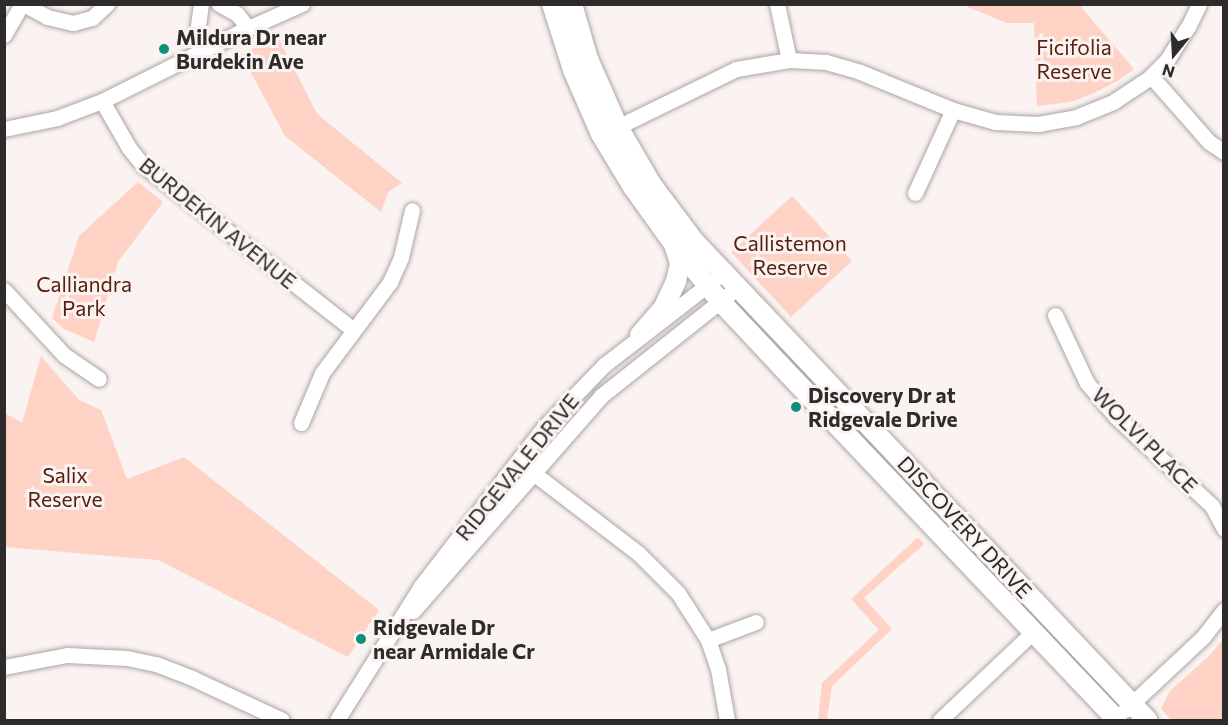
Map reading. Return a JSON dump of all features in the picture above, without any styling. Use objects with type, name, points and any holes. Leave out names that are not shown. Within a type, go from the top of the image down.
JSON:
[{"type":"main road","name":"DISCOVERY DRIVE","points":[[552,4],[573,70],[610,131],[693,240],[1147,720]]},
{"type":"main road","name":"DISCOVERY DRIVE","points":[[572,4],[610,131],[633,187],[674,244],[721,302],[1116,720]]},
{"type":"main road","points":[[640,335],[664,307],[676,281],[680,263],[674,244]]},
{"type":"street","points":[[4,35],[22,4],[47,17],[73,23],[92,18],[107,4]]},
{"type":"street","points":[[201,4],[197,31],[206,49]]},
{"type":"street","points":[[219,4],[237,14],[248,27]]},
{"type":"street","points":[[4,129],[57,118],[102,101],[248,27],[302,4]]},
{"type":"street","points":[[777,4],[789,60]]},
{"type":"street","points":[[610,131],[726,73],[760,62],[789,60],[826,62],[860,72],[953,111],[995,122],[1047,122],[1076,117],[1113,102],[1151,76],[1167,60],[1188,27],[1198,4]]},
{"type":"street","points":[[1151,76],[1209,142],[1224,152]]},
{"type":"street","name":"BURDEKIN AVENUE","points":[[102,101],[129,148],[143,165],[352,330]]},
{"type":"street","points":[[915,193],[953,111]]},
{"type":"street","points":[[301,423],[322,372],[390,282],[401,257],[412,210]]},
{"type":"street","name":"RIDGEVALE DRIVE","points":[[337,720],[421,586],[544,427],[604,364],[723,272]]},
{"type":"street","name":"RIDGEVALE DRIVE","points":[[389,638],[601,396],[721,302],[738,286]]},
{"type":"street","points":[[4,290],[64,355],[99,379]]},
{"type":"street","name":"WOLVI PLACE","points":[[1055,315],[1087,383],[1116,417],[1212,506],[1224,529]]},
{"type":"street","points":[[518,461],[660,573],[692,611],[708,640],[721,678],[727,720]]},
{"type":"street","points":[[1116,720],[1203,637],[1224,610]]},
{"type":"street","points":[[708,640],[756,622]]},
{"type":"street","points":[[940,720],[1032,633]]},
{"type":"street","points":[[4,667],[67,655],[127,658],[156,664],[183,674],[282,720]]},
{"type":"green space","name":"Ficifolia Reserve","points":[[963,5],[1083,5],[1082,8],[1134,69],[1119,80],[1071,102],[1037,106],[1034,23],[1007,23]]},
{"type":"green space","points":[[278,37],[317,114],[402,183],[388,192],[381,212],[285,136],[241,54]]},
{"type":"green space","name":"Calliandra Park","points":[[138,182],[163,202],[118,262],[94,342],[64,329],[52,318],[79,236]]},
{"type":"green space","name":"Callistemon Reserve","points":[[792,196],[852,261],[791,317],[731,252]]},
{"type":"green space","name":"Salix Reserve","points":[[41,356],[79,400],[101,410],[127,479],[184,457],[379,610],[348,657],[158,560],[5,547],[5,413],[22,423]]},
{"type":"green space","points":[[918,537],[924,544],[864,598],[892,629],[832,686],[827,720],[818,720],[822,683],[879,630],[851,599]]},
{"type":"green space","points":[[1223,639],[1223,720],[1171,720],[1161,709],[1170,691],[1211,654]]},
{"type":"place","name":"Mildura Dr near Burdekin Ave","points":[[164,49]]},
{"type":"place","name":"Discovery Dr at Ridgevale Drive","points":[[796,407]]},
{"type":"place","name":"Ridgevale Dr near Armidale Cr","points":[[361,639]]}]
